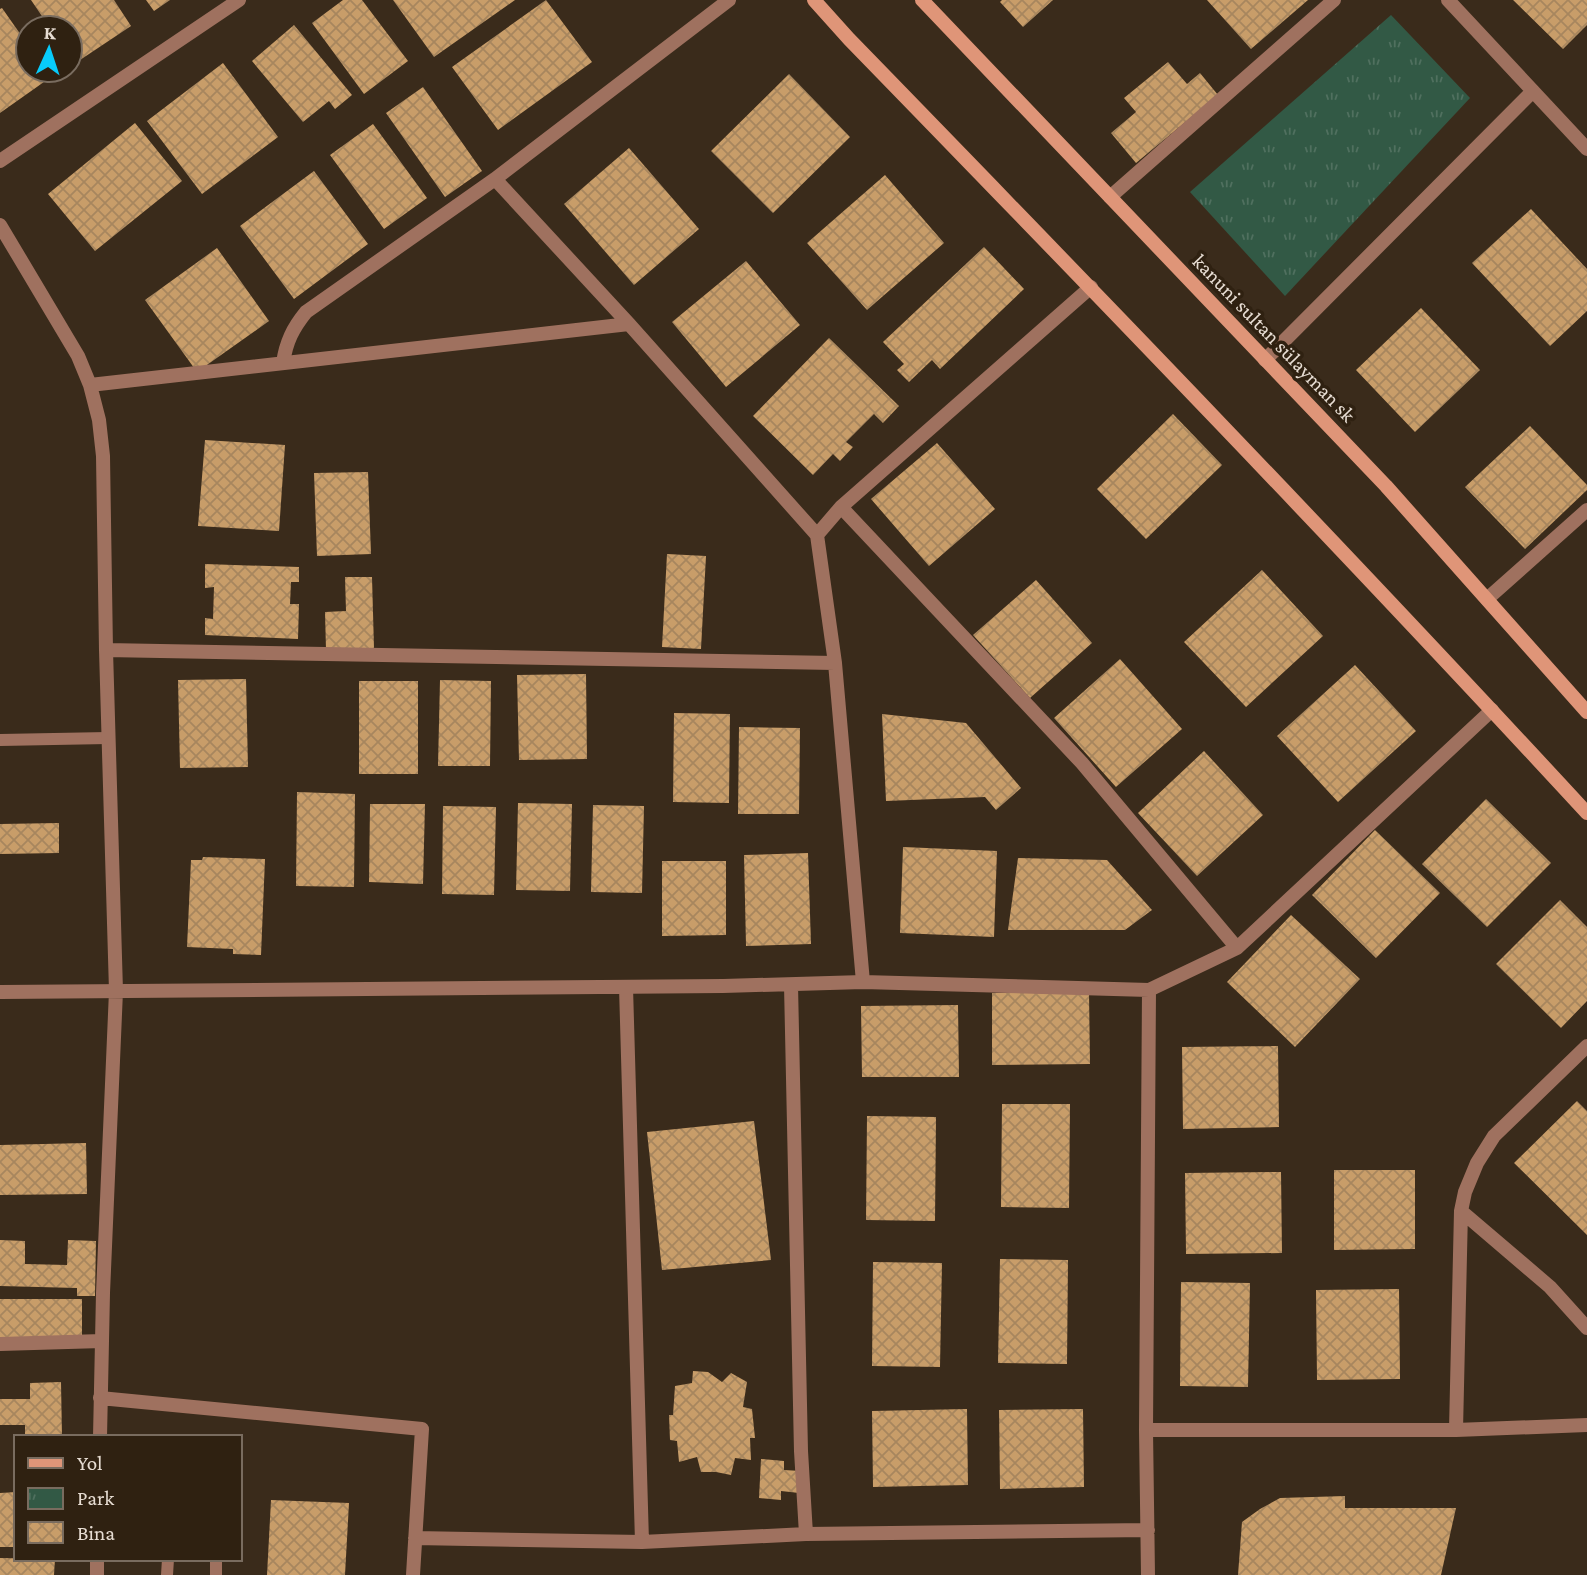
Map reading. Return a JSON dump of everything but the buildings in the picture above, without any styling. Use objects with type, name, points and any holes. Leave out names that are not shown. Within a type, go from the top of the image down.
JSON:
[{"type":"main road","points":[[814,0],[849,40],[1091,287],[1587,813]]},
{"type":"main road","name":"kanuni sultan sülayman sk","points":[[922,0],[1386,485],[1587,712]]},
{"type":"street","points":[[0,161],[239,0]]},
{"type":"street","points":[[284,363],[289,338],[306,312],[495,179],[729,0]]},
{"type":"street","points":[[1110,197],[1334,0]]},
{"type":"street","points":[[1448,0],[1587,149]]},
{"type":"street","points":[[1265,360],[1533,91]]},
{"type":"street","points":[[495,179],[629,324],[817,535],[835,663],[863,982]]},
{"type":"street","points":[[0,225],[78,356],[90,385],[99,420],[103,456],[116,991],[100,1435]]},
{"type":"street","points":[[817,535],[841,507],[1091,287]]},
{"type":"street","points":[[90,385],[629,324]]},
{"type":"street","points":[[841,507],[1082,763],[1237,948]]},
{"type":"street","points":[[1486,599],[1587,510]]},
{"type":"street","points":[[106,650],[835,663]]},
{"type":"street","points":[[0,992],[626,987],[863,982],[1149,990],[1237,948],[1492,710]]},
{"type":"street","points":[[791,985],[801,1451],[806,1534]]},
{"type":"street","points":[[626,987],[642,1542]]},
{"type":"street","points":[[1148,1575],[1146,1430],[1149,990]]},
{"type":"street","points":[[1456,1430],[1461,1211],[1465,1192],[1477,1163],[1494,1136],[1587,1046]]},
{"type":"street","points":[[1461,1211],[1550,1287],[1587,1328]]},
{"type":"street","points":[[0,1343],[102,1341]]},
{"type":"street","points":[[100,1398],[422,1429],[413,1575]]},
{"type":"street","points":[[1146,1430],[1456,1430],[1587,1425]]},
{"type":"street","points":[[415,1538],[642,1542],[806,1534],[1148,1530]]},
{"type":"lane","points":[[0,740],[108,738]]},
{"type":"green space","points":[[1391,15],[1470,98],[1285,296],[1190,192]]}]
